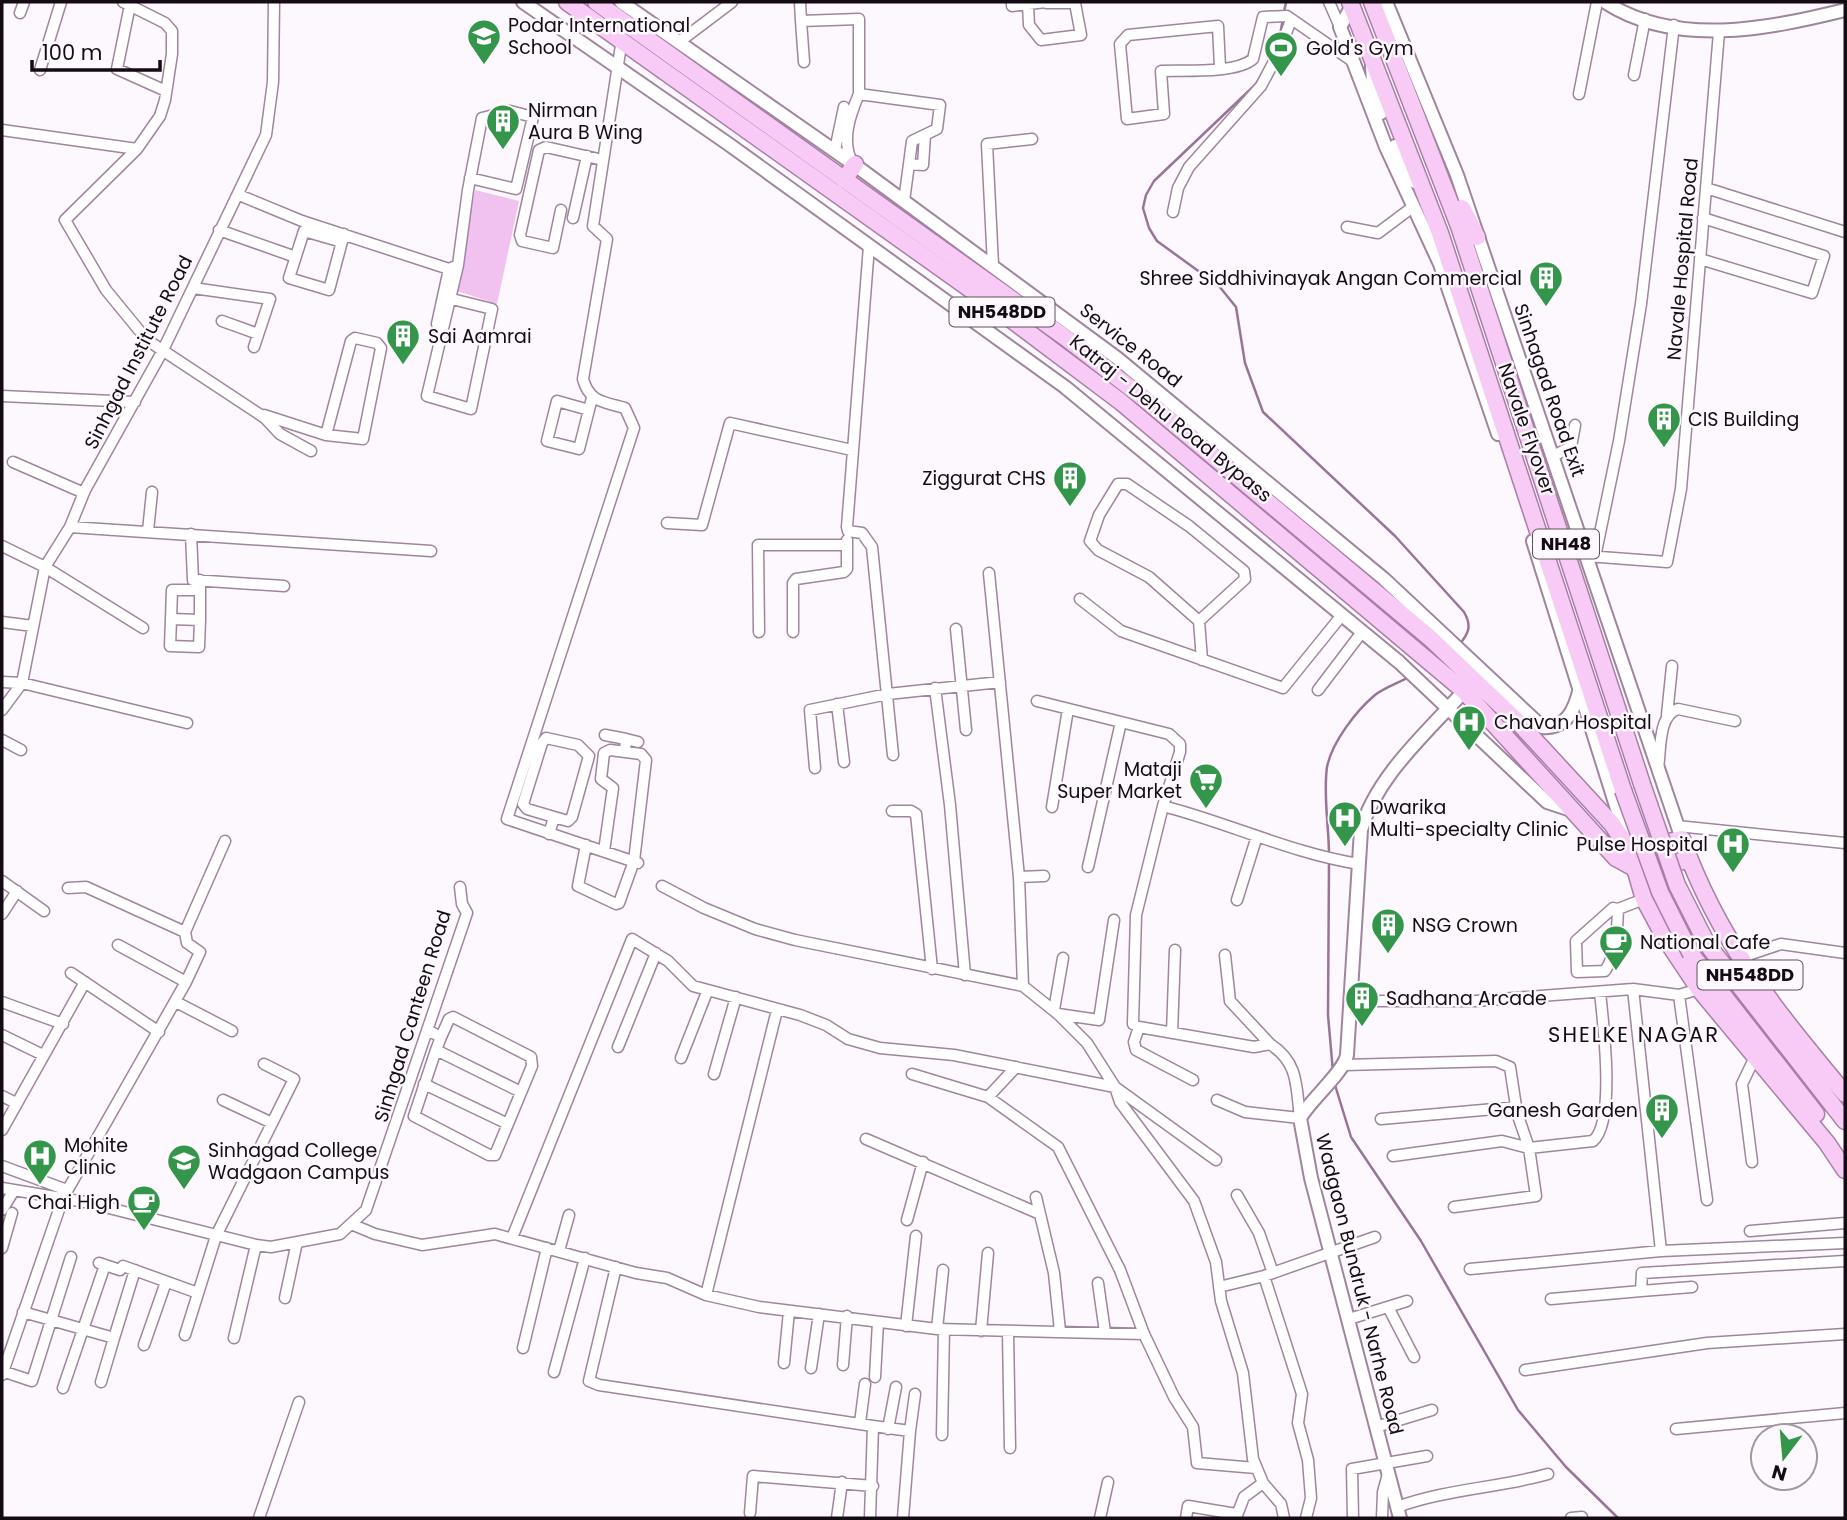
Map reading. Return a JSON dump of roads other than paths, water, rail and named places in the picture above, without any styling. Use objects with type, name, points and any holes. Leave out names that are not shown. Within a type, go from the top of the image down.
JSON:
[{"type":"highway","name":"Katraj - Dehu Road Bypass","points":[[567,2],[874,220],[1121,402],[1450,678],[1616,858],[1636,869]]},
{"type":"highway","name":"Katraj - Dehu Road Bypass","points":[[596,2],[1146,400],[1433,634],[1485,682],[1578,785],[1630,851],[1643,895],[1665,939],[1699,989],[1828,1143],[1845,1170]]},
{"type":"highway","name":"NH48","points":[[1372,2],[1420,126]]},
{"type":"highway","name":"NH48","points":[[1351,4],[1372,58],[1420,203]]},
{"type":"highway","points":[[1420,126],[1439,155],[1477,237]]},
{"type":"highway","name":"Navale Flyover","points":[[1420,126],[1459,226],[1677,886],[1707,944],[1845,1121]]},
{"type":"highway","points":[[844,180],[853,164]]},
{"type":"highway","name":"Navale Flyover","points":[[1420,203],[1466,312],[1623,790],[1660,892],[1691,954],[1845,1152]]},
{"type":"highway","points":[[1630,851],[1680,832]]},
{"type":"highway","name":"NH548DD","points":[[1680,832],[1697,879],[1738,959],[1759,989],[1845,1094]]},
{"type":"highway","points":[[1636,869],[1689,860]]},
{"type":"highway","points":[[1643,895],[1697,879]]},
{"type":"street","points":[[20,13],[24,2]]},
{"type":"street","points":[[40,70],[61,2]]},
{"type":"street","name":"Sinhgad Institute Road","points":[[2,710],[22,683],[44,567],[70,527],[84,493],[162,352],[266,135],[271,110],[274,2]]},
{"type":"street","points":[[523,2],[1074,394],[1399,662],[1547,802],[1576,812]]},
{"type":"street","name":"Service Road","points":[[621,2],[835,150],[993,265],[1193,418],[1384,579],[1433,634]]},
{"type":"street","points":[[679,42],[732,2]]},
{"type":"street","points":[[800,2],[804,62]]},
{"type":"street","points":[[1012,2],[1012,6],[1046,3],[1075,4],[1081,35],[1041,40],[1029,25],[1028,5]]},
{"type":"street","points":[[1329,2],[1387,139],[1406,169],[1420,203],[1580,688],[1630,851]]},
{"type":"street","name":"Sinhagad Road Exit","points":[[1386,2],[1457,175],[1553,456],[1591,557],[1680,832]]},
{"type":"street","points":[[1579,94],[1597,2]]},
{"type":"street","points":[[1605,2],[1618,10],[1645,19],[1718,32],[1771,27],[1845,10]]},
{"type":"street","points":[[1830,14],[1837,2]]},
{"type":"street","points":[[166,91],[117,69],[126,4],[165,23],[172,31],[172,54],[166,91],[160,116],[136,149],[65,220],[106,290],[146,340],[256,412],[279,434],[312,451]]},
{"type":"street","points":[[1340,27],[1351,4]]},
{"type":"street","points":[[1220,68],[1218,26],[1128,35],[1120,44],[1127,119],[1164,114],[1161,71],[1241,67],[1253,59],[1263,17],[1289,18],[1355,63]]},
{"type":"street","points":[[1172,212],[1178,188],[1189,167],[1261,86],[1279,52],[1289,18]]},
{"type":"street","points":[[801,21],[859,19],[859,94],[852,110],[846,149],[853,164]]},
{"type":"street","points":[[1634,75],[1645,19]]},
{"type":"street","points":[[1591,557],[1619,441],[1641,304],[1674,25]]},
{"type":"street","name":"Navale Hospital Road","points":[[1591,557],[1667,562],[1681,489],[1718,32]]},
{"type":"street","points":[[622,39],[593,226],[607,239],[583,379],[587,394],[625,408],[634,428],[507,819],[509,822],[636,862]]},
{"type":"street","points":[[1372,58],[1373,85],[1387,139]]},
{"type":"street","points":[[859,94],[940,106],[937,129],[925,135],[923,165],[909,164],[904,201]]},
{"type":"street","points":[[835,150],[844,107]]},
{"type":"street","points":[[437,324],[453,267],[470,178],[482,118],[510,111],[533,117],[516,189],[470,178]]},
{"type":"street","points":[[2,130],[136,149]]},
{"type":"street","points":[[993,265],[987,144],[1032,139]]},
{"type":"street","points":[[561,210],[553,248],[522,241],[520,234],[539,150],[546,147],[603,160]]},
{"type":"street","points":[[573,218],[587,156]]},
{"type":"street","points":[[1706,188],[1845,232]]},
{"type":"street","points":[[239,195],[343,238]]},
{"type":"street","points":[[1347,227],[1378,233],[1420,203]]},
{"type":"street","points":[[1700,259],[1812,293],[1824,256],[1703,218]]},
{"type":"street","points":[[793,632],[793,583],[796,579],[844,572],[847,564],[852,450],[869,246],[874,220]]},
{"type":"street","points":[[219,230],[290,255]]},
{"type":"street","points":[[343,238],[329,290],[289,278],[304,231],[343,238],[453,267]]},
{"type":"street","points":[[452,299],[492,309],[471,409],[427,396],[452,299],[453,267]]},
{"type":"street","points":[[192,288],[270,299],[254,347]]},
{"type":"street","points":[[222,321],[258,334]]},
{"type":"street","points":[[256,412],[326,435],[363,439],[381,348],[377,343],[355,338],[351,341],[326,435]]},
{"type":"street","points":[[2,396],[135,402]]},
{"type":"street","points":[[589,410],[557,401],[547,441],[579,449],[593,398]]},
{"type":"street","points":[[667,523],[702,525],[730,423],[852,450]]},
{"type":"street","points":[[1553,456],[1571,447],[1575,425]]},
{"type":"street","points":[[13,462],[84,493]]},
{"type":"street","points":[[1199,621],[1245,579],[1244,571],[1189,526],[1128,484],[1118,484],[1099,515],[1090,541],[1098,550],[1149,577],[1199,621],[1202,660]]},
{"type":"street","points":[[148,531],[152,492]]},
{"type":"street","points":[[70,527],[431,551]]},
{"type":"street","points":[[848,531],[862,533],[872,547],[893,755]]},
{"type":"street","points":[[191,534],[193,580],[200,585]]},
{"type":"street","points":[[759,632],[758,545],[847,545]]},
{"type":"street","points":[[2,546],[44,567],[143,628]]},
{"type":"street","points":[[989,573],[1019,877],[1023,986]]},
{"type":"street","points":[[200,585],[199,647],[170,646],[172,590],[200,585],[284,586]]},
{"type":"street","points":[[1080,599],[1121,631],[1283,688],[1342,615]]},
{"type":"street","points":[[171,619],[200,620]]},
{"type":"street","points":[[2,622],[33,626]]},
{"type":"street","points":[[956,629],[966,730]]},
{"type":"street","points":[[1318,690],[1362,632]]},
{"type":"street","points":[[1658,768],[1667,715],[1668,678],[1672,666]]},
{"type":"street","points":[[2,682],[22,683],[187,723]]},
{"type":"street","points":[[815,768],[810,710],[888,694],[1000,682]]},
{"type":"street","points":[[1485,682],[1542,727],[1558,726],[1565,721],[1576,705],[1580,688]]},
{"type":"street","points":[[935,688],[950,805],[965,975]]},
{"type":"street","points":[[1454,1207],[1536,1196],[1529,1148],[1517,1107],[1510,1067],[1502,1062],[1343,1068],[1361,830],[1375,794],[1445,703],[1464,691]]},
{"type":"street","points":[[1037,701],[1169,734],[1180,744],[1136,915],[1133,1024]]},
{"type":"street","points":[[837,704],[844,762]]},
{"type":"street","points":[[1052,807],[1068,709]]},
{"type":"street","points":[[1667,715],[1678,709],[1735,721]]},
{"type":"street","points":[[1088,867],[1121,722]]},
{"type":"street","points":[[605,735],[638,742]]},
{"type":"street","points":[[547,738],[578,744],[589,756],[572,817],[568,821],[554,817],[527,809],[523,804],[542,743],[547,738]]},
{"type":"street","points":[[625,752],[626,739]]},
{"type":"street","points":[[2,740],[21,750]]},
{"type":"street","points":[[586,845],[578,886],[616,904],[623,899],[636,862],[646,760],[641,754],[610,750],[604,753],[601,779],[613,788],[604,851]]},
{"type":"street","points":[[1619,814],[1669,801]]},
{"type":"street","points":[[1163,806],[1216,820],[1256,836],[1318,855],[1359,864]]},
{"type":"street","points":[[892,811],[911,811],[916,814],[932,969]]},
{"type":"street","points":[[549,834],[554,817]]},
{"type":"street","points":[[1680,832],[1845,844]]},
{"type":"street","points":[[1237,900],[1256,836]]},
{"type":"street","points":[[71,1257],[32,1381],[2,1372],[65,1194],[176,1002],[201,952],[187,943],[185,932],[225,841]]},
{"type":"street","points":[[1019,877],[1044,876]]},
{"type":"street","points":[[2,881],[44,911]]},
{"type":"street","points":[[663,886],[704,908],[755,929],[932,969],[1023,986],[1056,1012],[1087,1043],[1115,1087],[1121,1102],[1194,1200],[1216,1262],[1219,1287],[1243,1374],[1256,1468],[1263,1483],[1281,1504],[1284,1518]]},
{"type":"street","points":[[68,888],[86,887],[185,932]]},
{"type":"street","name":"Sinhgad Canteen Road","points":[[351,1224],[366,1210],[429,1031],[467,913],[460,887]]},
{"type":"street","points":[[2,914],[17,891]]},
{"type":"street","points":[[1618,909],[1611,963],[1605,971],[1577,972],[1576,942],[1613,908],[1618,909],[1643,895]]},
{"type":"street","points":[[1056,1012],[1099,1020],[1114,920]]},
{"type":"street","points":[[512,1238],[632,939],[668,961],[684,979],[707,992],[800,1015],[826,1025],[848,1039],[880,1048],[954,1055],[1115,1087],[1216,1160]]},
{"type":"street","points":[[1738,959],[1781,944],[1845,953]]},
{"type":"street","points":[[118,945],[186,982]]},
{"type":"street","points":[[1172,1033],[1175,950]]},
{"type":"street","points":[[618,1047],[656,953]]},
{"type":"street","points":[[1217,1100],[1244,1112],[1300,1118],[1294,1070],[1286,1055],[1270,1044],[1230,1001],[1225,955]]},
{"type":"street","points":[[1056,1012],[1063,958]]},
{"type":"street","points":[[71,973],[159,1032]]},
{"type":"street","points":[[2,1130],[85,982]]},
{"type":"street","points":[[1350,1000],[1475,1001],[1633,989],[1679,995],[1699,989]]},
{"type":"street","points":[[1633,989],[1661,1251]]},
{"type":"street","points":[[681,1058],[707,992]]},
{"type":"street","points":[[1393,1156],[1502,1141],[1529,1148],[1593,1141],[1600,1135],[1607,1064],[1600,992]]},
{"type":"street","points":[[1679,995],[1707,1200]]},
{"type":"street","points":[[714,1074],[736,998]]},
{"type":"street","points":[[2,1002],[63,1024]]},
{"type":"street","points":[[176,1002],[232,1031]]},
{"type":"street","points":[[706,1295],[777,1010]]},
{"type":"street","points":[[453,1017],[531,1057],[532,1066],[495,1155],[489,1155],[416,1119],[413,1112],[442,1037],[449,1019],[453,1017]]},
{"type":"street","points":[[1193,1080],[1136,1050],[1134,1042],[1139,1027],[1254,1047],[1270,1044]]},
{"type":"street","points":[[429,1031],[442,1037]]},
{"type":"street","points":[[2,1035],[43,1055]]},
{"type":"street","points":[[436,1050],[521,1092]]},
{"type":"street","points":[[1752,1161],[1742,1084],[1755,1057]]},
{"type":"street","points":[[185,1335],[216,1236],[294,1079],[264,1064]]},
{"type":"street","points":[[988,1097],[1016,1067]]},
{"type":"street","name":"Wadgaon Bundruk - Narhe Road","points":[[1343,1068],[1311,1099],[1300,1118],[1311,1178],[1333,1253],[1399,1513]]},
{"type":"street","points":[[912,1074],[988,1097],[1058,1147],[1121,1270],[1144,1334],[1174,1397],[1193,1427],[1197,1463],[1256,1468]]},
{"type":"street","points":[[424,1084],[508,1124]]},
{"type":"street","points":[[2,1096],[16,1103]]},
{"type":"street","points":[[223,1100],[272,1123]]},
{"type":"street","points":[[1381,1119],[1517,1107]]},
{"type":"street","points":[[866,1139],[1040,1214]]},
{"type":"street","points":[[907,1220],[923,1162]]},
{"type":"street","points":[[2,1166],[65,1194],[256,1245],[271,1247],[340,1234],[351,1224],[375,1234],[422,1245],[485,1234],[512,1238],[667,1278],[706,1295],[789,1311],[941,1329],[1144,1334]]},
{"type":"street","points":[[2,1188],[13,1192],[65,1194]]},
{"type":"street","points":[[2,1248],[7,1211],[13,1192]]},
{"type":"street","points":[[1237,1195],[1259,1233],[1302,1394],[1298,1423],[1308,1460],[1311,1498],[1306,1518]]},
{"type":"street","points":[[1036,1197],[1054,1273],[1060,1331]]},
{"type":"street","points":[[559,1251],[569,1215]]},
{"type":"street","points":[[1750,1231],[1845,1223]]},
{"type":"street","points":[[906,1326],[916,1236]]},
{"type":"street","points":[[1219,1287],[1269,1275],[1375,1237]]},
{"type":"street","points":[[285,1298],[297,1242]]},
{"type":"street","points":[[1470,1269],[1661,1251],[1845,1243]]},
{"type":"street","points":[[234,1338],[256,1245]]},
{"type":"street","points":[[523,1348],[547,1248]]},
{"type":"street","points":[[981,1331],[988,1253]]},
{"type":"street","points":[[554,1372],[585,1258]]},
{"type":"street","points":[[1641,1291],[1642,1273],[1845,1261]]},
{"type":"street","points":[[63,1388],[102,1264],[120,1270],[123,1266],[198,1293]]},
{"type":"street","points":[[616,1267],[589,1381],[599,1385],[910,1431]]},
{"type":"street","points":[[101,1382],[135,1270]]},
{"type":"street","points":[[942,1435],[943,1270]]},
{"type":"street","points":[[144,1345],[166,1282]]},
{"type":"street","points":[[1098,1283],[1105,1332]]},
{"type":"street","points":[[1551,1299],[1692,1287]]},
{"type":"street","points":[[1349,1319],[1407,1301]]},
{"type":"street","points":[[1388,1307],[1414,1357]]},
{"type":"street","points":[[784,1363],[789,1311]]},
{"type":"street","points":[[23,1312],[114,1338]]},
{"type":"street","points":[[811,1368],[820,1314]]},
{"type":"street","points":[[843,1365],[846,1317]]},
{"type":"street","points":[[875,1377],[878,1322]]},
{"type":"street","points":[[1008,1332],[1010,1448]]},
{"type":"street","points":[[1525,1370],[1707,1343],[1845,1334]]},
{"type":"street","points":[[860,1423],[865,1384]]},
{"type":"street","points":[[888,1429],[896,1387]]},
{"type":"street","points":[[903,1518],[915,1394]]},
{"type":"street","points":[[259,1518],[299,1402]]},
{"type":"street","points":[[1377,1427],[1433,1410]]},
{"type":"street","points":[[1675,1429],[1845,1413]]},
{"type":"street","points":[[870,1518],[873,1426]]},
{"type":"street","points":[[1353,1518],[1352,1469],[1387,1468],[1427,1456]]},
{"type":"street","points":[[1382,1518],[1387,1468]]},
{"type":"street","points":[[1399,1513],[1424,1497],[1505,1485],[1548,1474]]},
{"type":"street","points":[[750,1513],[753,1476],[873,1486]]},
{"type":"street","points":[[837,1518],[842,1482]]},
{"type":"street","points":[[1100,1518],[1108,1482]]},
{"type":"street","points":[[1186,1518],[1188,1506],[1236,1516],[1244,1497],[1263,1483]]},
{"type":"street","points":[[1571,1518],[1582,1517]]},
{"type":"waterway","points":[[1284,12],[1286,2]]},
{"type":"waterway","points":[[1279,40],[1283,19]]},
{"type":"waterway","points":[[1262,74],[1256,84],[1154,181],[1146,195],[1143,208],[1149,228],[1157,241],[1219,286],[1236,307],[1245,363],[1263,412],[1395,536],[1464,612],[1468,629],[1459,645]]},
{"type":"waterway","points":[[1329,855],[1326,778],[1334,747],[1353,718],[1375,695],[1409,677]]},
{"type":"waterway","points":[[1329,862],[1328,1015],[1333,1072]]},
{"type":"waterway","points":[[1335,1085],[1351,1137],[1421,1241],[1518,1410],[1566,1467],[1618,1518]]},
{"type":"place","name":"Podar International School","points":[[484,66]]},
{"type":"place","name":"Gold's Gym","points":[[1281,78]]},
{"type":"place","name":"Nirman Aura B Wing","points":[[503,151]]},
{"type":"place","name":"Shree Siddhivinayak Angan Commercial","points":[[1546,308]]},
{"type":"place","name":"Sai Aamrai","points":[[403,366]]},
{"type":"place","name":"CIS Building","points":[[1664,449]]},
{"type":"place","name":"Ziggurat CHS","points":[[1070,508]]},
{"type":"place","name":"Chavan Hospital","points":[[1469,752]]},
{"type":"place","name":"Mataji Super Market","points":[[1206,810]]},
{"type":"place","name":"Dwarika Multi-specialty Clinic","points":[[1345,848]]},
{"type":"place","name":"Pulse Hospital","points":[[1733,874]]},
{"type":"place","name":"NSG Crown","points":[[1388,955]]},
{"type":"place","name":"National Cafe","points":[[1616,972]]},
{"type":"place","name":"Sadhana Arcade","points":[[1362,1028]]},
{"type":"place","name":"Ganesh Garden","points":[[1662,1140]]},
{"type":"place","name":"Mohite Clinic","points":[[40,1186]]},
{"type":"place","name":"Sinhagad College Wadgaon Campus","points":[[184,1191]]},
{"type":"place","name":"Chai High","points":[[144,1232]]},
{"type":"district","name":"SHELKE NAGAR","points":[[1634,1035]]}]
